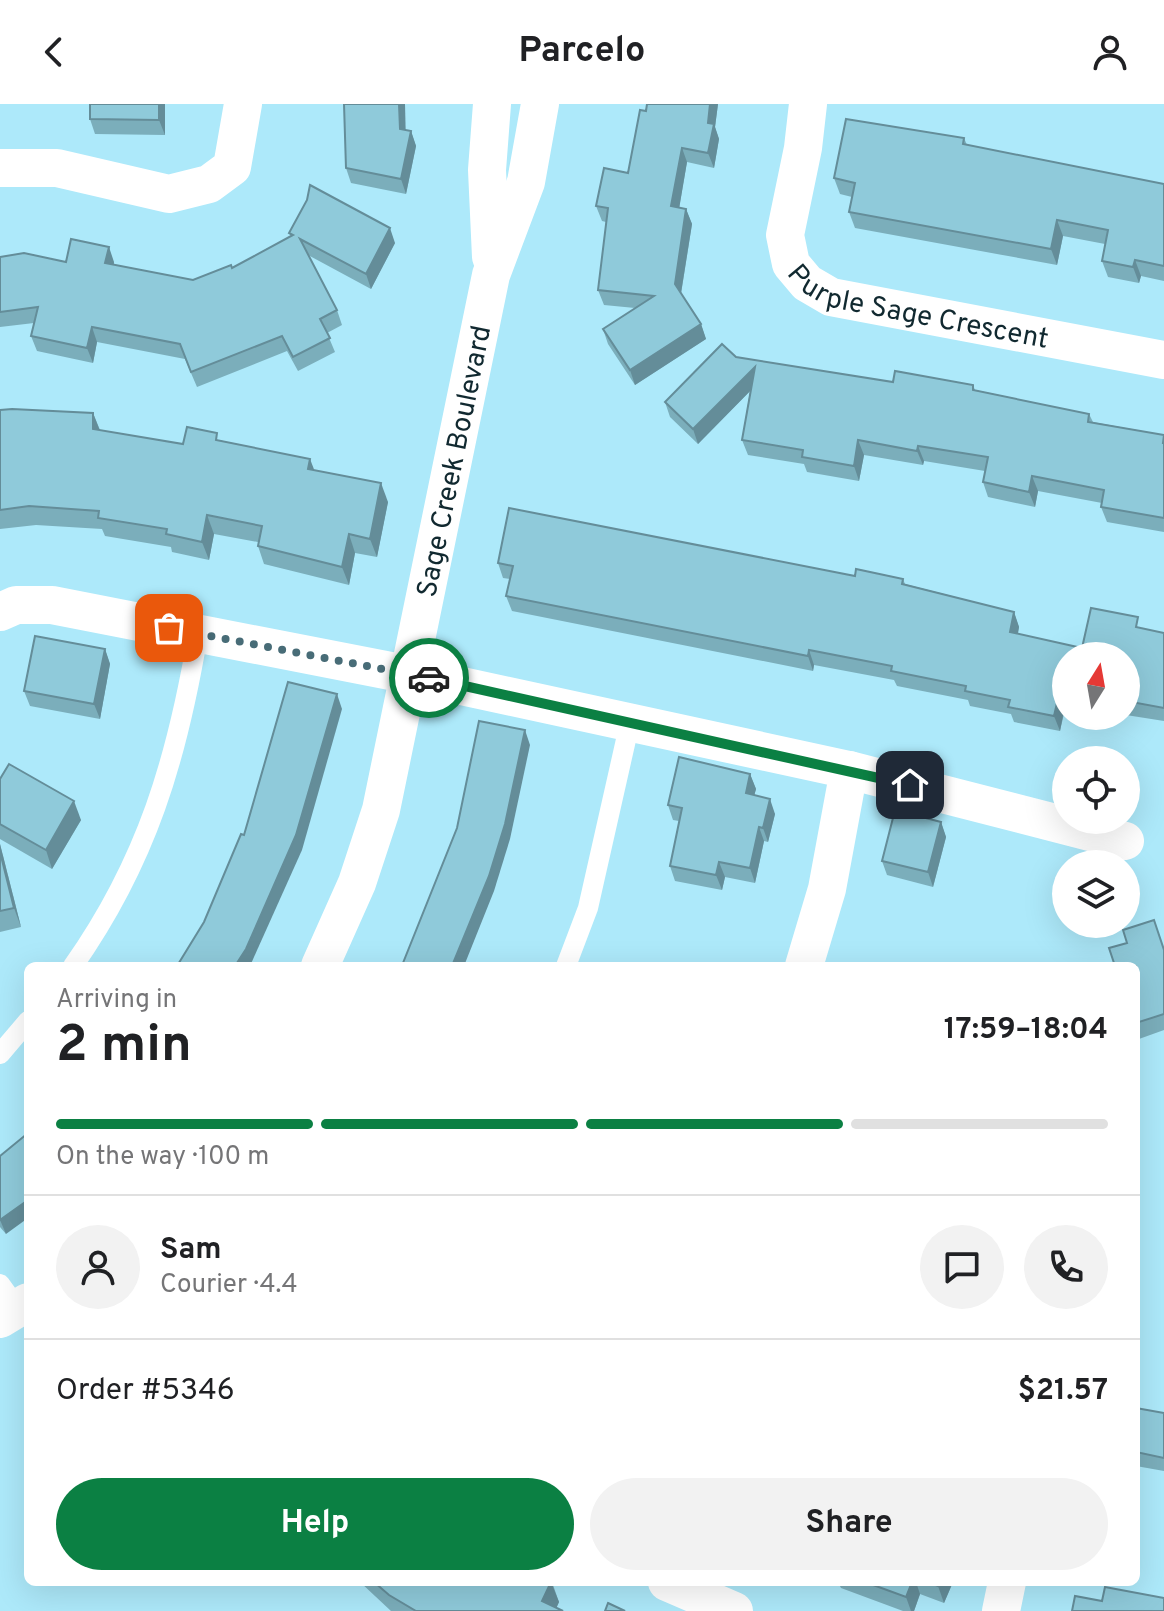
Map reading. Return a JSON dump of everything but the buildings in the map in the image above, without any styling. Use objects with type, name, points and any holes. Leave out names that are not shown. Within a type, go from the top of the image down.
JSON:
[{"type":"street","points":[[0,168],[57,168],[169,194],[209,184],[232,167],[243,104]]},
{"type":"street","name":"Sage Creek Boulevard","points":[[491,275],[487,170],[492,104]]},
{"type":"street","name":"Sage Creek Boulevard","points":[[322,962],[357,883],[381,810],[491,275],[526,182],[540,104]]},
{"type":"street","name":"Purple Sage Crescent","points":[[808,104],[803,148],[785,235],[791,264],[807,283],[831,297],[1164,360]]},
{"type":"street","points":[[0,612],[16,605],[52,605],[411,675],[849,770],[1125,841]]},
{"type":"street","points":[[805,962],[827,889],[849,770]]},
{"type":"street","points":[[676,1586],[734,1611]]},
{"type":"street","points":[[1001,1611],[1006,1586]]},
{"type":"lane","points":[[76,962],[109,914],[153,817],[183,724],[198,634]]},
{"type":"lane","points":[[568,962],[588,908],[630,722]]},
{"type":"lane","points":[[0,1054],[24,1026]]},
{"type":"way so far","points":[[169,628],[429,678]]},
{"type":"route","points":[[429,678],[910,785]]}]
